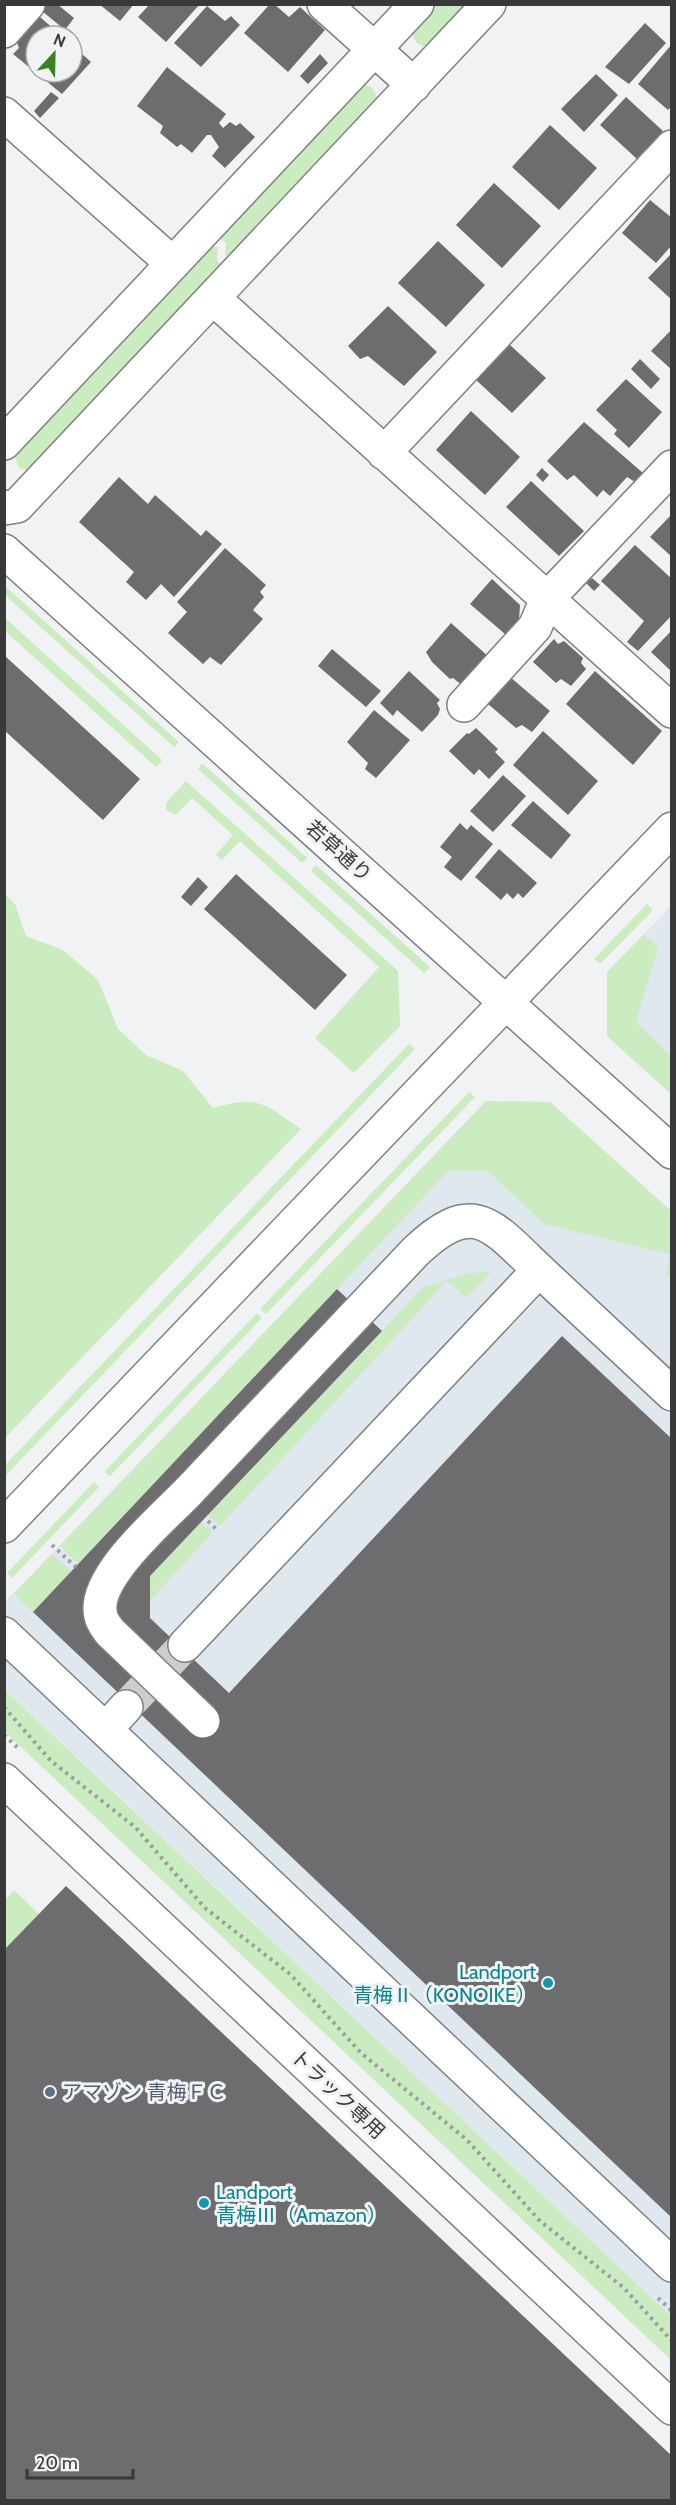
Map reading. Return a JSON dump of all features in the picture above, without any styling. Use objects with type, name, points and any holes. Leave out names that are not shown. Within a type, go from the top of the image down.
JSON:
[{"type":"street","points":[[4,31],[28,4]]},
{"type":"street","points":[[324,4],[414,85]]},
{"type":"street","points":[[4,443],[417,4]]},
{"type":"street","points":[[4,508],[17,506],[489,4]]},
{"type":"street","points":[[4,114],[172,263]]},
{"type":"street","points":[[384,453],[672,147]]},
{"type":"street","points":[[213,298],[672,711]]},
{"type":"street","points":[[464,705],[535,627],[547,599],[672,466]]},
{"type":"street","name":"若草通り","points":[[4,551],[672,1152]]},
{"type":"street","points":[[4,1526],[672,829]]},
{"type":"street","points":[[203,1721],[110,1632],[100,1616],[100,1600],[106,1584],[118,1565],[431,1236],[456,1222],[472,1220],[488,1225],[502,1234],[672,1394]]},
{"type":"street","points":[[185,1645],[539,1270]]},
{"type":"street","points":[[4,1634],[116,1718],[672,2265]]},
{"type":"street","name":"トラック専用","points":[[4,1780],[672,2408]]},
{"type":"path","points":[[4,1707],[51,1761],[135,1827],[206,1908],[290,1974],[361,2054],[467,2140],[540,2221],[624,2288],[672,2341]]},
{"type":"shaded area","points":[[671,906],[671,1094],[607,1036],[607,972]]},
{"type":"shaded area","points":[[486,1101],[550,1102],[671,1211],[671,2316],[5,1689],[4,1603]]},
{"type":"green space","points":[[431,5],[475,5],[428,47],[417,43],[412,33]]},
{"type":"green space","points":[[361,84],[372,87],[379,101],[239,255],[225,256],[226,243],[215,233]]},
{"type":"green space","points":[[203,247],[218,247],[217,260],[226,269],[29,471],[19,468],[13,453]]},
{"type":"green space","points":[[5,586],[179,742],[174,747],[5,595]]},
{"type":"green space","points":[[5,618],[162,760],[156,767],[5,631]]},
{"type":"green space","points":[[202,763],[307,858],[302,863],[198,769]]},
{"type":"green space","points":[[186,781],[398,971],[400,1026],[354,1073],[315,1038],[379,967],[240,841],[222,860],[216,855],[233,835],[192,798],[176,815],[166,810],[166,803]]},
{"type":"green space","points":[[316,865],[430,967],[424,973],[311,871]]},
{"type":"green space","points":[[5,894],[15,904],[26,936],[63,950],[98,980],[118,1029],[146,1055],[183,1071],[213,1108],[241,1102],[260,1104],[301,1129],[5,1438]]},
{"type":"green space","points":[[647,904],[653,910],[600,964],[594,959]]},
{"type":"green space","points":[[644,934],[658,948],[636,1022],[671,1056],[671,1094],[607,1036],[607,972]]},
{"type":"green space","points":[[409,1044],[415,1049],[5,1476],[5,1465]]},
{"type":"green space","points":[[469,1092],[475,1097],[266,1314],[260,1309]]},
{"type":"green space","points":[[486,1101],[550,1102],[671,1211],[671,1276],[666,1275],[670,1254],[544,1224],[488,1171],[448,1171],[79,1564],[60,1546]]},
{"type":"green space","points":[[491,1272],[466,1298],[447,1281],[220,1526],[208,1515],[422,1288],[469,1273]]},
{"type":"green space","points":[[257,1313],[262,1318],[110,1476],[104,1472]]},
{"type":"green space","points":[[94,1482],[99,1487],[12,1578],[7,1573]]},
{"type":"green space","points":[[201,1522],[213,1532],[146,1605],[134,1593]]},
{"type":"green space","points":[[52,1554],[72,1571],[33,1612],[14,1594]]},
{"type":"green space","points":[[4,1689],[671,2316],[671,2360],[5,1732]]},
{"type":"green space","points":[[14,1890],[39,1914],[5,1950],[5,1900]]},
{"type":"building","points":[[47,4],[57,4],[74,18],[70,24],[58,24],[42,11]]},
{"type":"building","points":[[99,4],[134,4],[120,21]]},
{"type":"building","points":[[150,4],[200,4],[166,42],[138,17]]},
{"type":"building","points":[[270,4],[274,4],[289,17],[300,7],[325,30],[288,72],[244,33]]},
{"type":"building","points":[[207,6],[225,21],[231,16],[240,25],[201,67],[174,43]]},
{"type":"building","points":[[40,17],[48,24],[34,24]]},
{"type":"building","points":[[645,23],[666,43],[629,84],[605,67]]},
{"type":"building","points":[[24,35],[24,63],[13,54],[19,48],[17,43]]},
{"type":"building","points":[[672,44],[672,106],[668,110],[638,84]]},
{"type":"building","points":[[320,54],[328,63],[308,84],[300,76]]},
{"type":"building","points":[[84,56],[91,62],[84,70]]},
{"type":"building","points":[[167,67],[226,114],[219,123],[223,128],[230,122],[236,126],[240,123],[255,137],[225,168],[212,156],[219,147],[211,135],[207,135],[192,153],[181,144],[177,147],[160,133],[163,126],[137,106]]},
{"type":"building","points":[[596,74],[618,95],[584,132],[561,109]]},
{"type":"building","points":[[50,84],[71,84],[62,94]]},
{"type":"building","points":[[51,92],[59,98],[40,118],[34,111]]},
{"type":"building","points":[[626,97],[663,131],[637,159],[600,125]]},
{"type":"building","points":[[550,125],[597,168],[559,210],[512,167]]},
{"type":"building","points":[[494,183],[541,226],[502,268],[456,225]]},
{"type":"building","points":[[650,200],[672,218],[672,245],[656,263],[622,233]]},
{"type":"building","points":[[438,241],[485,285],[446,327],[398,283]]},
{"type":"building","points":[[672,253],[672,300],[648,278]]},
{"type":"building","points":[[388,306],[437,352],[404,386],[368,356],[360,359],[348,346]]},
{"type":"building","points":[[672,329],[672,370],[651,351]]},
{"type":"building","points":[[510,345],[546,378],[512,413],[476,380]]},
{"type":"building","points":[[640,359],[660,379],[651,389],[631,369]]},
{"type":"building","points":[[626,379],[662,412],[629,448],[614,434],[617,430],[596,410]]},
{"type":"building","points":[[471,411],[520,457],[485,495],[436,450]]},
{"type":"building","points":[[584,422],[643,473],[635,482],[627,477],[610,496],[603,490],[597,497],[574,475],[567,480],[547,461]]},
{"type":"building","points":[[542,468],[549,475],[543,482],[536,475]]},
{"type":"building","points":[[119,477],[148,504],[155,495],[201,536],[206,530],[222,544],[174,597],[161,584],[146,600],[126,582],[134,572],[79,522]]},
{"type":"building","points":[[531,481],[584,531],[559,556],[506,507]]},
{"type":"building","points":[[672,514],[672,557],[650,537]]},
{"type":"building","points":[[635,545],[672,579],[672,615],[638,651],[627,642],[644,621],[601,581]]},
{"type":"building","points":[[225,548],[266,585],[260,592],[264,597],[253,610],[263,619],[221,665],[210,657],[203,664],[168,633],[187,612],[177,602]]},
{"type":"building","points":[[592,578],[600,585],[594,591],[586,583]]},
{"type":"building","points":[[492,579],[520,605],[519,621],[505,634],[470,604]]},
{"type":"building","points":[[451,623],[489,657],[463,686],[453,678],[450,679],[432,662],[426,652]]},
{"type":"building","points":[[672,630],[672,672],[651,652]]},
{"type":"building","points":[[554,639],[558,644],[564,641],[583,658],[581,663],[586,669],[571,686],[561,679],[556,683],[533,662]]},
{"type":"building","points":[[332,649],[381,691],[366,707],[318,666]]},
{"type":"building","points":[[5,656],[140,779],[103,820],[5,731]]},
{"type":"building","points":[[409,671],[440,700],[437,703],[440,709],[438,715],[422,732],[397,710],[393,716],[380,703]]},
{"type":"building","points":[[595,671],[662,731],[633,765],[566,704]]},
{"type":"building","points":[[510,677],[550,711],[532,732],[522,725],[516,728],[488,704]]},
{"type":"building","points":[[374,710],[410,740],[376,778],[365,769],[368,763],[347,742]]},
{"type":"building","points":[[476,728],[498,749],[495,752],[505,762],[489,779],[479,769],[474,775],[449,751],[467,733],[469,734]]},
{"type":"building","points":[[543,731],[598,781],[568,815],[513,765]]},
{"type":"building","points":[[503,775],[526,796],[493,832],[470,811]]},
{"type":"building","points":[[533,801],[571,835],[551,859],[511,825]]},
{"type":"building","points":[[460,823],[467,830],[471,825],[493,844],[461,881],[444,867],[452,857],[440,847]]},
{"type":"building","points":[[499,849],[537,883],[523,898],[518,893],[513,899],[507,893],[501,900],[475,877]]},
{"type":"building","points":[[236,874],[347,975],[315,1010],[204,909]]},
{"type":"building","points":[[198,877],[208,887],[191,906],[181,897]]},
{"type":"building","name":"Landport 青梅Ⅱ（KONOIKE）","points":[[337,1289],[382,1331],[150,1576],[150,1618],[229,1693],[562,1336],[672,1439],[672,2218],[33,1612]]},
{"type":"building","name":"Landport 青梅Ⅲ（Amazon）","points":[[66,1886],[672,2456],[672,2500],[4,2500],[4,1950]]},
{"type":"tunnel","points":[[126,1707],[185,1645]]},
{"type":"place","name":"Landport 青梅Ⅱ（KONOIKE）","points":[[548,1983]]},
{"type":"place","name":"アマゾン 青梅ＦＣ","points":[[50,2092]]},
{"type":"place","name":"Landport 青梅Ⅲ（Amazon）","points":[[204,2203]]}]
